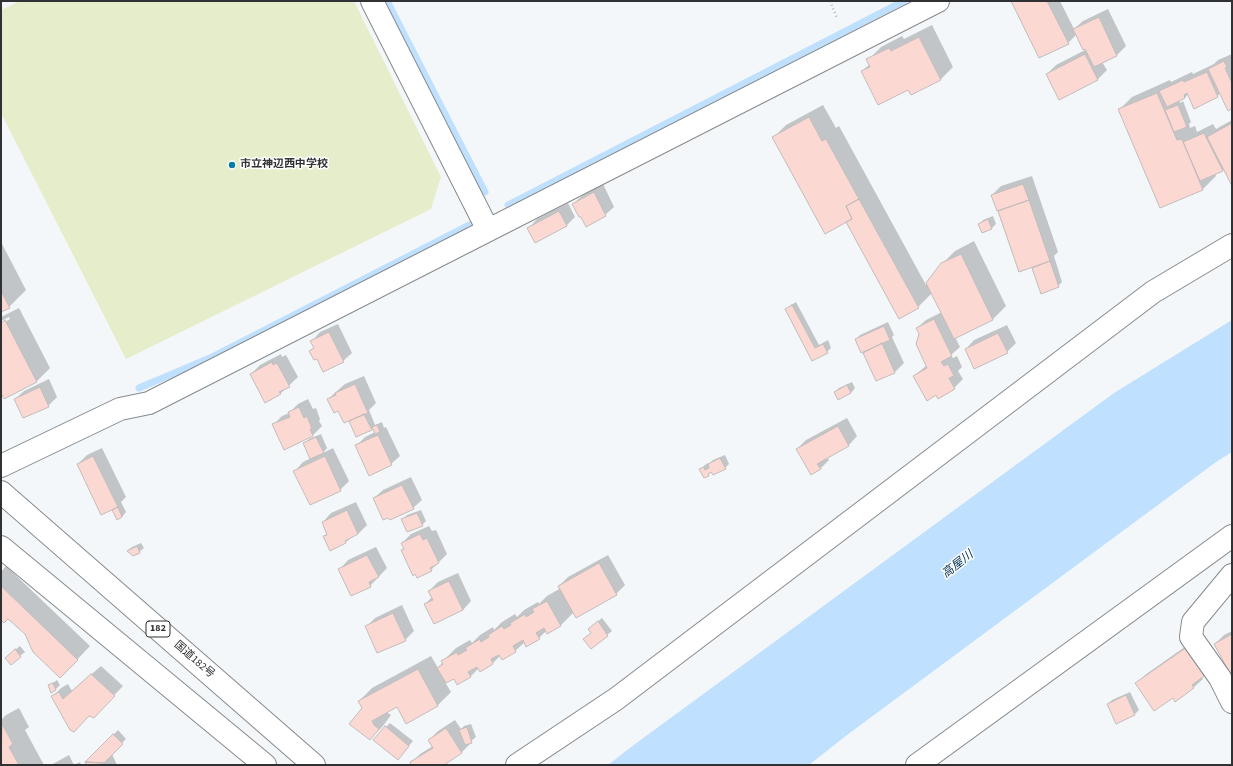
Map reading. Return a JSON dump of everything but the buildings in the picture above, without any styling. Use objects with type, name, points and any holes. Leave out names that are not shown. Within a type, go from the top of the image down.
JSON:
[{"type":"main road","points":[[372,1],[488,230]]},
{"type":"main road","points":[[1,466],[120,409],[149,403],[938,1]]},
{"type":"main road","points":[[517,765],[616,698],[1154,292],[1232,245]]},
{"type":"main road","name":"国道182号","points":[[1,492],[314,765]]},
{"type":"main road","points":[[917,765],[1232,536]]},
{"type":"main road","points":[[1,547],[265,765]]},
{"type":"main road","points":[[1232,575],[1193,622],[1191,637],[1220,678],[1232,702]]},
{"type":"path","points":[[830,1],[837,18]]},
{"type":"green space","name":"市立神辺西中学校","points":[[20,1],[354,1],[441,177],[431,209],[126,359],[1,113],[1,10]]},
{"type":"water","name":"高屋川","points":[[1232,320],[1232,452],[1216,462],[847,735],[809,765],[608,765],[1114,393]]},
{"type":"waterway","points":[[387,1],[485,192]]},
{"type":"waterway","points":[[508,205],[904,1]]},
{"type":"waterway","points":[[139,388],[210,358],[473,223]]},
{"type":"place","name":"市立神辺西中学校","points":[[232,165]]}]
